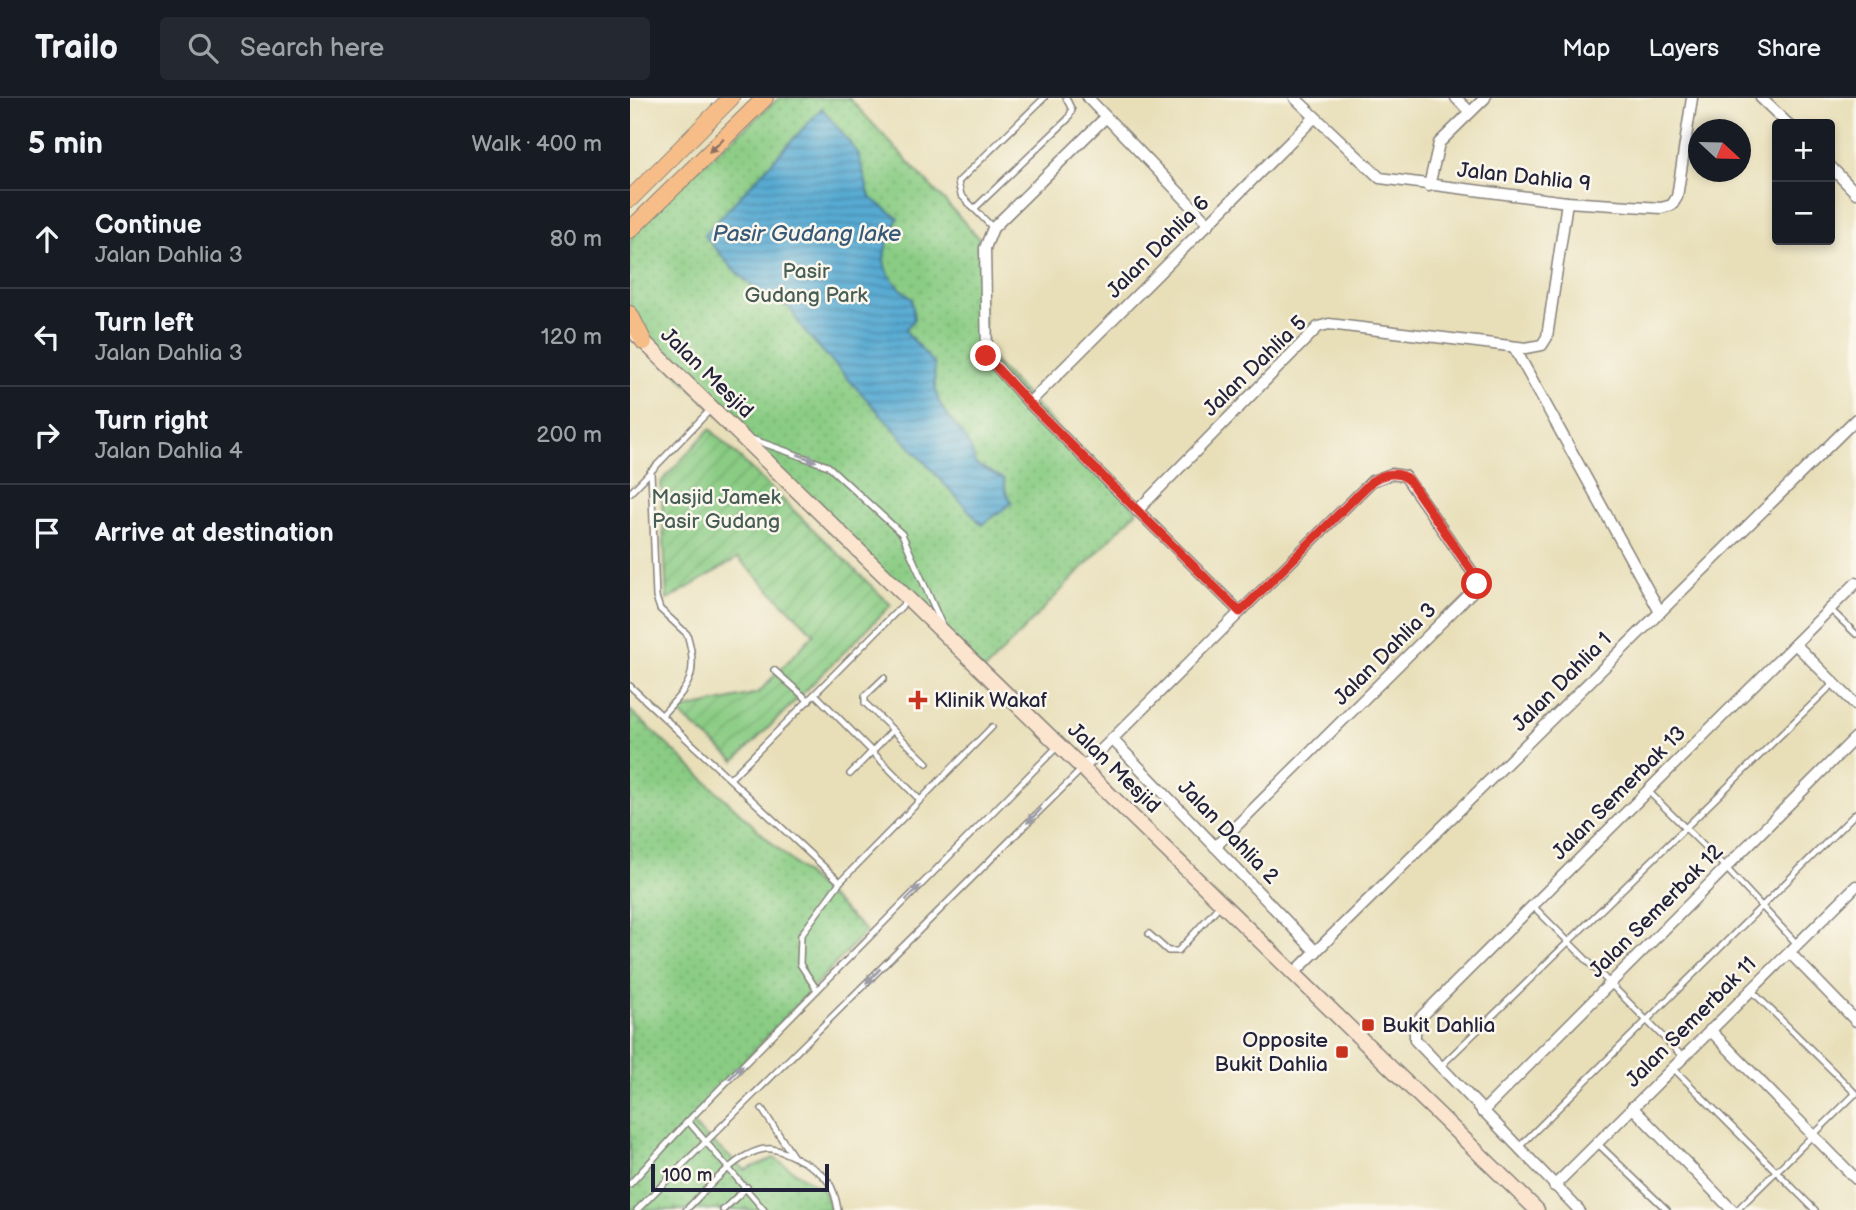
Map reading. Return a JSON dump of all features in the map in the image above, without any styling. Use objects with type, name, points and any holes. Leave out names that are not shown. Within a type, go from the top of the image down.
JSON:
[{"type":"main road","points":[[630,199],[731,98]]},
{"type":"main road","points":[[630,230],[765,98]]},
{"type":"main road","points":[[630,241],[643,217]]},
{"type":"main road","points":[[630,314],[635,335]]},
{"type":"main road","name":"Jalan Mesjid","points":[[635,335],[1537,1210]]},
{"type":"street","points":[[1088,98],[1209,224]]},
{"type":"street","name":"Jalan Dahlia 9","points":[[1295,98],[1376,176],[1429,186],[1567,202],[1661,208],[1672,205],[1677,197],[1692,98]]},
{"type":"street","points":[[1456,98],[1470,112]]},
{"type":"street","points":[[1429,186],[1437,147],[1485,98]]},
{"type":"street","points":[[1761,98],[1783,119]]},
{"type":"street","points":[[1083,768],[1240,612],[1029,403],[986,356],[985,248],[993,228],[1106,117]]},
{"type":"street","name":"Jalan Dahlia 6","points":[[1029,403],[1314,118]]},
{"type":"street","points":[[1835,171],[1856,193]]},
{"type":"street","name":"Jalan Dahlia 5","points":[[1137,511],[1318,327],[1329,324],[1514,347],[1539,347],[1546,340],[1567,202]]},
{"type":"street","points":[[1514,347],[1660,612]]},
{"type":"street","name":"Jalan Dahlia 1","points":[[1294,973],[1856,419]]},
{"type":"street","name":"Jalan Dahlia 3","points":[[1215,847],[1467,600],[1476,589],[1477,580],[1409,480],[1403,475],[1391,474],[1372,481],[1240,612]]},
{"type":"street","name":"Jalan Semerbak 13","points":[[1440,1067],[1415,1040],[1415,1023],[1856,583]]},
{"type":"street","points":[[1795,644],[1856,705]]},
{"type":"street","name":"Jalan Semerbak 12","points":[[1482,1112],[1856,737]]},
{"type":"street","name":"Jalan Dahlia 2","points":[[1112,739],[1316,952]]},
{"type":"street","name":"Jalan Semerbak 11","points":[[1554,1185],[1856,886]]},
{"type":"street","points":[[1793,948],[1856,1021]]},
{"type":"street","points":[[1710,1030],[1856,1179]]},
{"type":"street","points":[[1440,1067],[1579,1210]]},
{"type":"street","points":[[1632,1107],[1735,1210]]},
{"type":"lane","points":[[993,228],[958,191],[958,181],[1044,98]]},
{"type":"lane","points":[[974,209],[1068,119],[1072,110],[1066,98]]},
{"type":"lane","points":[[630,493],[712,408]]},
{"type":"lane","points":[[742,437],[763,441],[826,465],[902,534],[946,635]]},
{"type":"lane","points":[[651,471],[656,597],[660,609],[687,635],[691,677],[689,686],[662,715]]},
{"type":"lane","points":[[730,779],[909,599]]},
{"type":"lane","points":[[1830,609],[1856,635]]},
{"type":"lane","points":[[774,670],[809,701]]},
{"type":"lane","points":[[884,678],[864,699],[891,732],[926,763]]},
{"type":"lane","points":[[1440,1067],[1834,683]]},
{"type":"lane","points":[[630,686],[840,882]]},
{"type":"lane","points":[[815,694],[920,800]]},
{"type":"lane","points":[[817,990],[800,964],[800,936],[840,882],[992,727]]},
{"type":"lane","points":[[850,774],[891,732]]},
{"type":"lane","points":[[630,1184],[688,1121],[1059,745]]},
{"type":"lane","points":[[638,1210],[1083,768]]},
{"type":"lane","points":[[1648,791],[1762,906],[1793,948]]},
{"type":"lane","points":[[1518,1148],[1856,813]]},
{"type":"lane","points":[[1149,934],[1168,951],[1178,951],[1222,902]]},
{"type":"lane","points":[[1533,906],[1682,1056]]},
{"type":"lane","points":[[1735,1210],[1856,1093],[1751,990]]},
{"type":"lane","points":[[1672,1067],[1815,1210]]},
{"type":"lane","points":[[762,1110],[793,1156]]},
{"type":"lane","points":[[688,1121],[764,1210]]},
{"type":"lane","points":[[1596,1142],[1667,1210]]},
{"type":"lane","points":[[685,1210],[729,1167],[764,1150],[793,1156],[830,1180],[838,1210]]},
{"type":"lane","points":[[723,1210],[747,1187]]},
{"type":"green space","name":"Pasir Gudang Park","points":[[779,98],[849,98],[978,237],[986,353],[1137,511],[984,671],[644,342],[630,314],[630,241],[643,217]]},
{"type":"green space","name":"Masjid Jamek Pasir Gudang","points":[[710,429],[891,605],[735,761],[676,711],[758,693],[814,634],[738,558],[667,600],[661,482]]},
{"type":"green space","points":[[630,710],[866,931],[688,1121],[745,1170],[774,1158],[822,1189],[832,1210],[630,1210]]},
{"type":"water","name":"Pasir Gudang lake","points":[[822,108],[858,153],[870,197],[898,218],[887,244],[884,262],[892,279],[912,299],[914,320],[905,330],[935,365],[935,384],[943,410],[965,437],[975,464],[1004,479],[1006,492],[1012,503],[982,525],[804,331],[789,307],[767,299],[734,270],[704,235]]},
{"type":"place","name":"Klinik Wakaf","points":[[918,700]]},
{"type":"place","name":"Bukit Dahlia","points":[[1368,1025]]},
{"type":"place","name":"Opposite Bukit Dahlia","points":[[1342,1052]]},
{"type":"route","points":[[986,356],[1029,403],[1240,612],[1372,481],[1391,474],[1408,478],[1475,576],[1477,584]]}]
